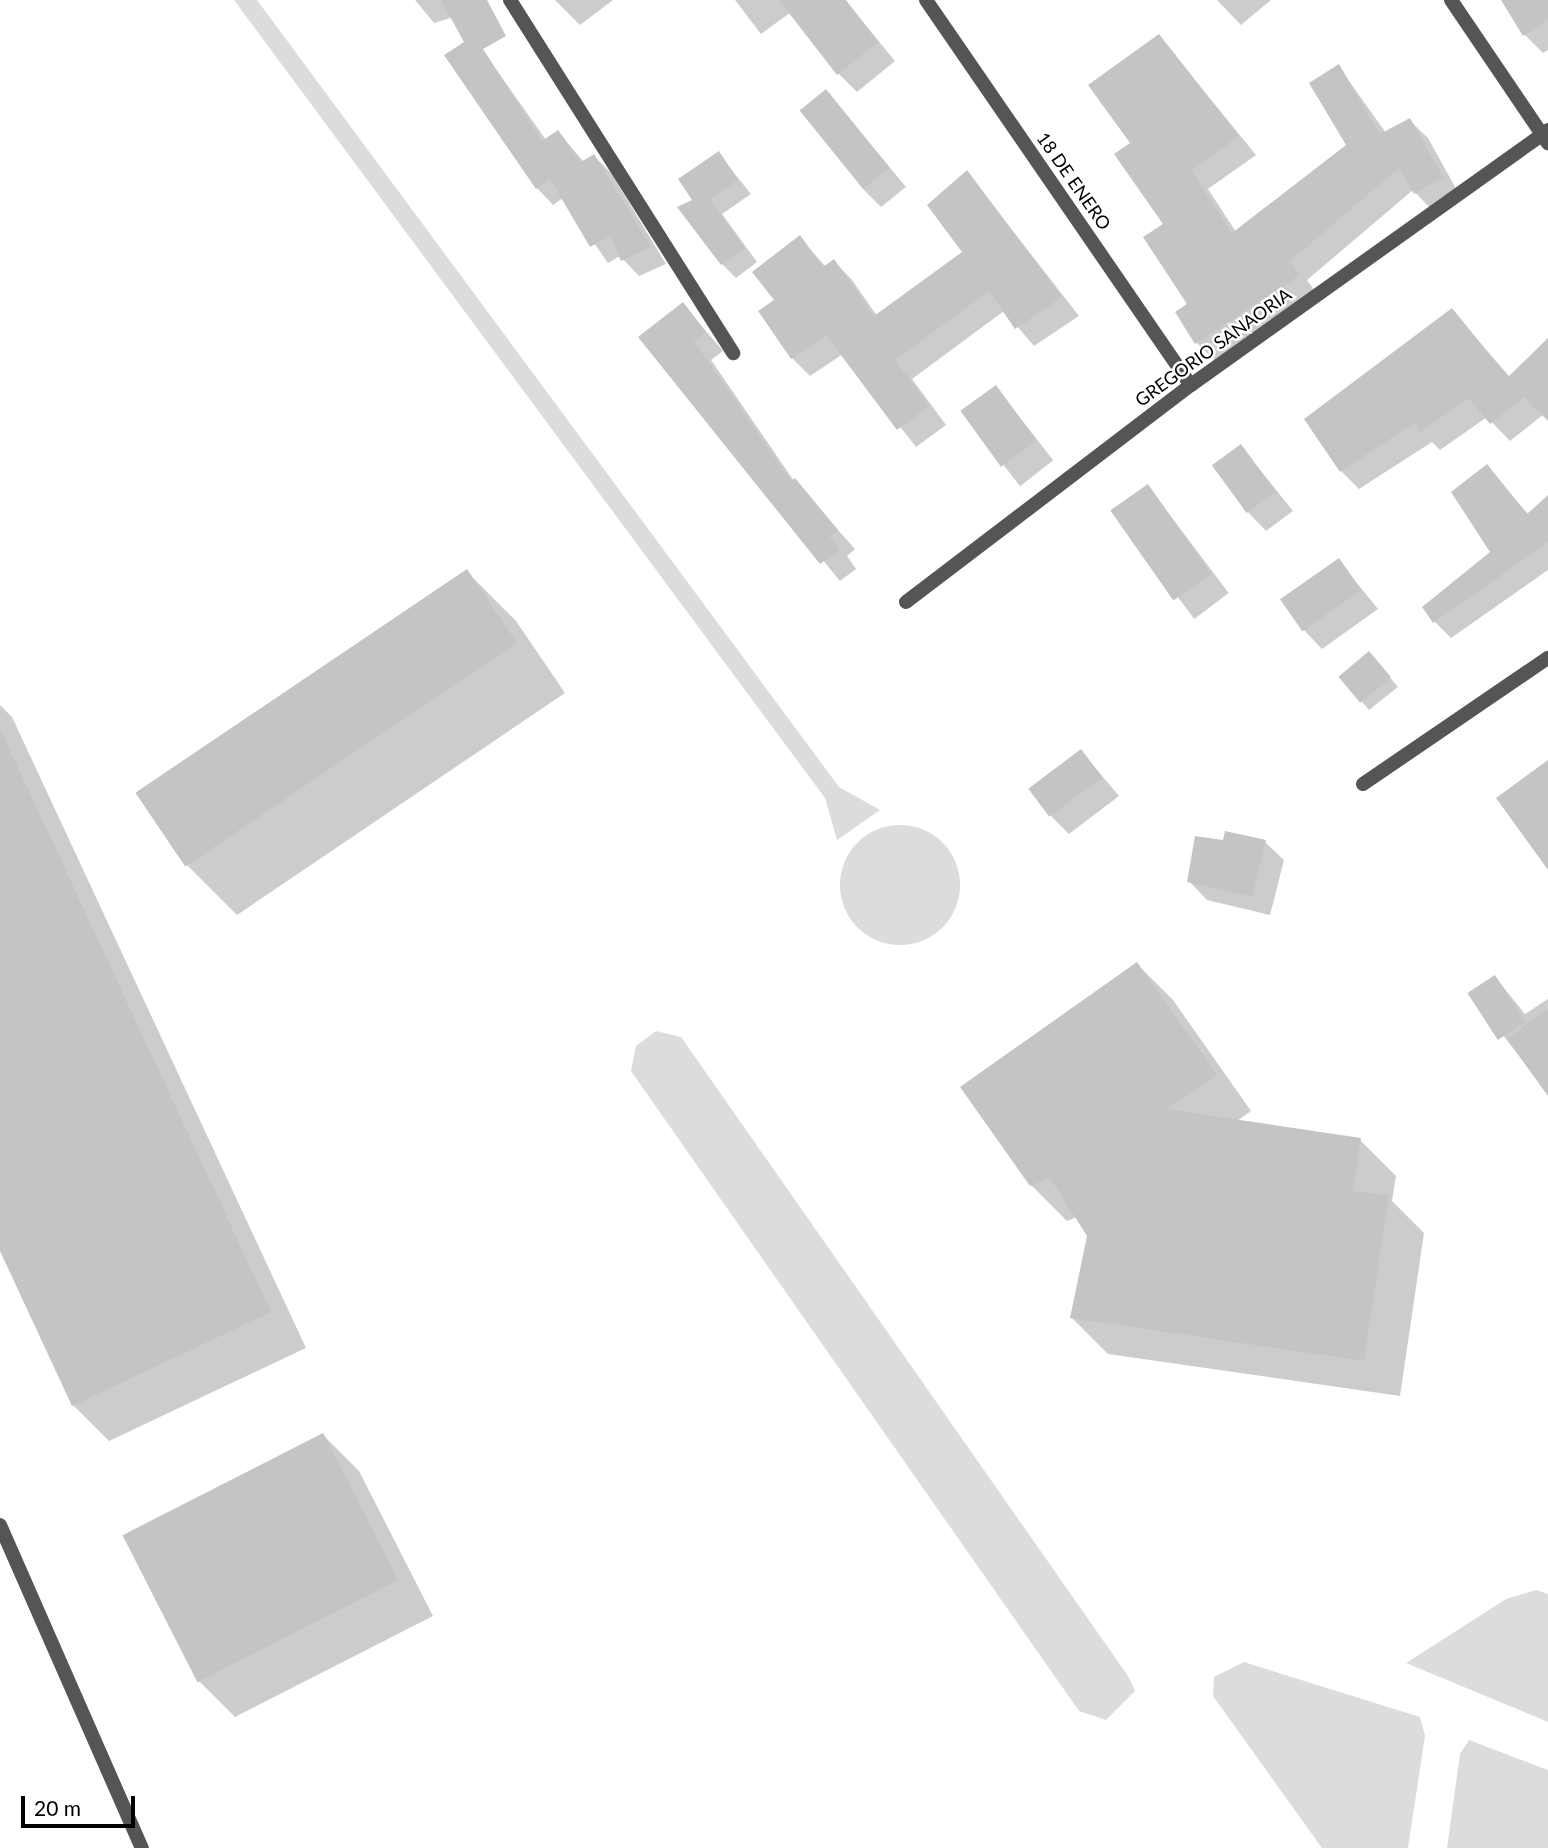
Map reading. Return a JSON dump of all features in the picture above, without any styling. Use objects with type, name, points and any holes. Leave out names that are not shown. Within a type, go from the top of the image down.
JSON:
[{"type":"street","points":[[510,0],[733,353]]},
{"type":"street","name":"18 DE ENERO","points":[[926,0],[1191,385]]},
{"type":"street","points":[[1451,0],[1546,136]]},
{"type":"street","name":"GREGORIO SANAORIA","points":[[906,602],[1191,385],[1546,136]]},
{"type":"street","points":[[1363,784],[1548,658]]},
{"type":"street","points":[[0,1525],[142,1848]]},
{"type":"shaded area","points":[[234,0],[257,0],[839,787],[880,810],[837,840],[825,798]]},
{"type":"shaded area","points":[[900,825],[923,830],[942,843],[955,862],[960,885],[955,908],[942,927],[923,940],[900,945],[877,940],[858,927],[845,908],[840,885],[845,862],[858,843],[877,830]]},
{"type":"shaded area","points":[[656,1031],[681,1037],[1128,1676],[1135,1691],[1106,1720],[1079,1711],[631,1071],[636,1046]]},
{"type":"shaded area","points":[[1536,1590],[1548,1594],[1548,1722],[1406,1663],[1506,1599]]},
{"type":"shaded area","points":[[1244,1662],[1420,1717],[1425,1736],[1408,1848],[1322,1848],[1213,1696],[1214,1677]]},
{"type":"shaded area","points":[[1469,1740],[1548,1770],[1548,1848],[1447,1848],[1460,1754]]},
{"type":"building","points":[[441,0],[487,0],[506,36],[483,49],[542,141],[558,130],[581,162],[594,154],[651,247],[621,261],[610,236],[590,247],[550,179],[536,189],[444,55],[464,42]]},
{"type":"building","points":[[779,0],[846,0],[878,42],[837,75]]},
{"type":"building","points":[[1501,0],[1548,0],[1548,20],[1523,36]]},
{"type":"building","points":[[1159,34],[1239,136],[1191,170],[1232,233],[1346,145],[1309,83],[1339,64],[1380,134],[1410,118],[1443,177],[1414,194],[1399,168],[1290,261],[1300,275],[1195,344],[1175,312],[1187,304],[1143,237],[1163,224],[1114,154],[1130,143],[1088,85]]},
{"type":"building","points":[[826,89],[890,167],[863,189],[800,110]]},
{"type":"building","points":[[719,151],[738,180],[710,199],[745,248],[721,265],[677,207],[692,200],[678,179]]},
{"type":"building","points":[[967,170],[1062,297],[1015,329],[989,291],[895,360],[929,406],[897,430],[826,335],[791,359],[758,311],[774,300],[752,272],[800,235],[823,267],[834,259],[874,316],[962,252],[927,205]]},
{"type":"building","points":[[683,302],[706,332],[694,341],[791,481],[795,478],[838,530],[830,537],[839,550],[820,564],[638,337]]},
{"type":"building","points":[[1452,308],[1508,377],[1548,338],[1548,421],[1524,397],[1490,424],[1469,398],[1420,432],[1414,423],[1340,472],[1304,419]]},
{"type":"building","points":[[996,385],[1037,441],[1001,467],[960,411]]},
{"type":"building","points":[[1241,444],[1276,492],[1247,513],[1212,465]]},
{"type":"building","points":[[1487,464],[1527,514],[1548,495],[1548,542],[1433,623],[1422,607],[1490,552],[1451,492]]},
{"type":"building","points":[[1148,484],[1211,574],[1173,600],[1110,510]]},
{"type":"building","points":[[1339,558],[1361,590],[1302,631],[1280,599]]},
{"type":"building","points":[[467,569],[517,643],[185,866],[135,793]]},
{"type":"building","points":[[1369,651],[1391,677],[1360,703],[1338,677]]},
{"type":"building","points":[[0,729],[271,1312],[72,1406],[0,1251]]},
{"type":"building","points":[[1081,749],[1102,777],[1049,817],[1028,789]]},
{"type":"building","points":[[1548,760],[1548,870],[1496,798]]},
{"type":"building","points":[[1225,831],[1266,840],[1252,897],[1187,882],[1195,836],[1223,840]]},
{"type":"building","points":[[1137,962],[1217,1075],[1167,1109],[1361,1138],[1353,1191],[1389,1195],[1364,1361],[1070,1318],[1087,1236],[1050,1178],[1030,1186],[960,1087]]},
{"type":"building","points":[[1495,975],[1525,1022],[1498,1040],[1467,993]]},
{"type":"building","points":[[1548,1009],[1548,1096],[1507,1039]]},
{"type":"building","points":[[323,1433],[398,1580],[197,1682],[123,1535]]}]
